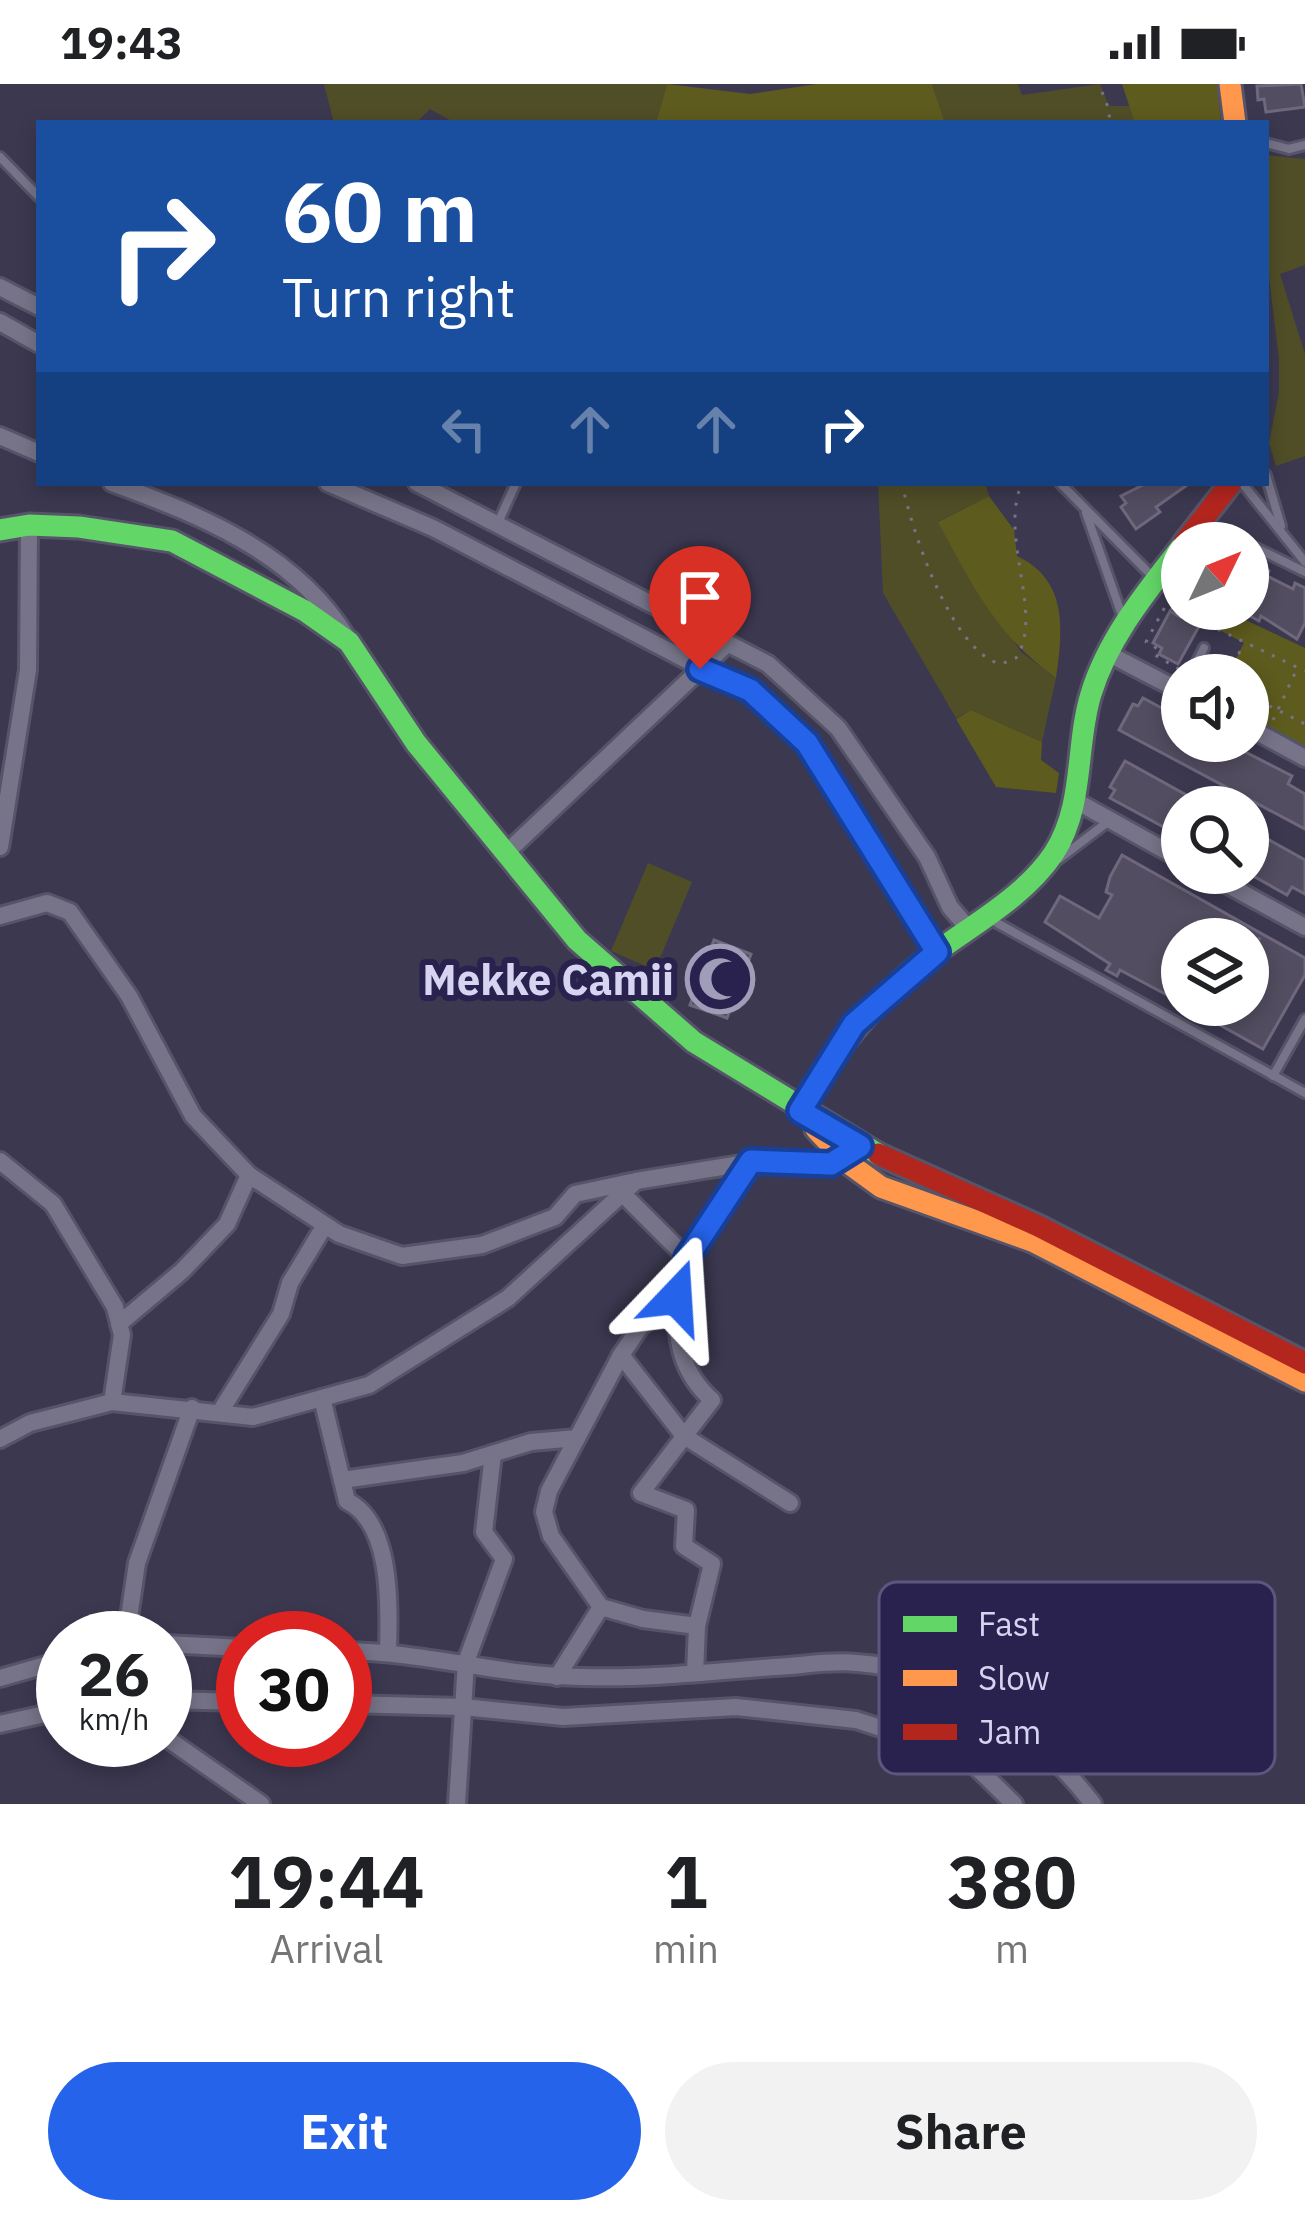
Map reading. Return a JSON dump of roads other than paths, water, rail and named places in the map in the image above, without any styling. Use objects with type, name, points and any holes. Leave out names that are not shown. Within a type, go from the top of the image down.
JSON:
[{"type":"street","points":[[1229,84],[1235,120]]},
{"type":"street","points":[[0,287],[36,305]]},
{"type":"street","points":[[0,322],[36,342]]},
{"type":"street","points":[[0,436],[36,453]]},
{"type":"street","points":[[120,486],[182,508],[281,564],[326,604],[416,743],[577,940],[694,1042],[800,1111],[852,1153],[881,1187],[1003,1220],[1305,1363]]},
{"type":"street","points":[[335,486],[433,528],[700,669],[750,690],[807,743],[937,952]]},
{"type":"street","points":[[423,486],[768,664],[838,728],[927,857],[950,907],[978,923]]},
{"type":"street","points":[[1202,521],[1230,486]]},
{"type":"street","points":[[0,530],[28,525],[172,541],[266,588],[350,642]]},
{"type":"street","points":[[0,847],[28,670],[28,525]]},
{"type":"street","points":[[800,1111],[854,1024],[937,952],[1032,880],[1065,835],[1076,801],[1089,698],[1109,654],[1161,574]]},
{"type":"street","points":[[505,854],[727,644]]},
{"type":"street","points":[[1109,654],[1161,680]]},
{"type":"street","points":[[1269,739],[1305,758]]},
{"type":"street","points":[[1076,801],[1161,848]]},
{"type":"street","points":[[1244,894],[1305,928]]},
{"type":"street","points":[[0,916],[47,903],[70,912],[129,996],[193,1116],[249,1175],[325,1225],[402,1256],[482,1245],[555,1217],[575,1195],[751,1161],[815,1166],[852,1153]]},
{"type":"street","points":[[0,1161],[53,1204],[115,1307],[122,1335],[112,1402]]},
{"type":"street","points":[[695,1673],[697,1626],[712,1564],[684,1546],[686,1510],[641,1493],[712,1400],[695,1384],[676,1339],[676,1297],[687,1258],[751,1161]]},
{"type":"street","points":[[119,1324],[182,1271],[227,1224],[249,1175]]},
{"type":"street","points":[[629,1186],[687,1258]]},
{"type":"street","points":[[0,1439],[29,1423],[112,1402],[253,1417],[369,1385],[508,1298],[629,1186]]},
{"type":"street","points":[[1003,1220],[1305,1382]]},
{"type":"street","points":[[220,1412],[281,1314],[290,1283],[325,1225]]},
{"type":"street","points":[[676,1297],[640,1327],[621,1355],[549,1491],[544,1512],[551,1536],[601,1607],[643,1619],[697,1626]]},
{"type":"street","points":[[621,1355],[684,1436],[790,1503]]},
{"type":"street","points":[[322,1398],[347,1502],[361,1508],[375,1532],[389,1600],[388,1652]]},
{"type":"street","points":[[130,1611],[137,1563],[192,1408]]},
{"type":"street","points":[[341,1480],[463,1463],[531,1442],[577,1438]]},
{"type":"street","points":[[458,1804],[466,1662],[504,1559],[484,1532],[493,1454]]},
{"type":"street","points":[[557,1677],[601,1607]]},
{"type":"street","points":[[372,1652],[557,1677],[855,1662],[879,1666]]},
{"type":"street","points":[[0,1678],[36,1668]]},
{"type":"street","points":[[372,1705],[563,1717],[736,1707],[856,1720],[879,1727]]},
{"type":"street","points":[[0,1724],[36,1716]]},
{"type":"street","points":[[192,1756],[261,1804]]},
{"type":"street","points":[[983,1774],[1014,1804]]},
{"type":"street","points":[[1069,1774],[1093,1804]]},
{"type":"lane","points":[[1269,144],[1305,145]]},
{"type":"lane","points":[[0,157],[36,194]]},
{"type":"lane","points":[[1269,485],[1282,530]]},
{"type":"lane","points":[[497,525],[515,486]]},
{"type":"lane","points":[[1063,486],[1156,581]]},
{"type":"lane","points":[[1245,486],[1305,562]]},
{"type":"lane","points":[[1083,506],[1126,628]]},
{"type":"lane","points":[[1269,554],[1305,572]]},
{"type":"lane","points":[[1201,654],[1204,648]]},
{"type":"lane","points":[[1032,880],[1110,820]]},
{"type":"lane","points":[[978,923],[1305,1093]]},
{"type":"lane","points":[[1273,1076],[1305,1018]]},
{"type":"place","name":"Mekke Camii","points":[[720,979]]}]
